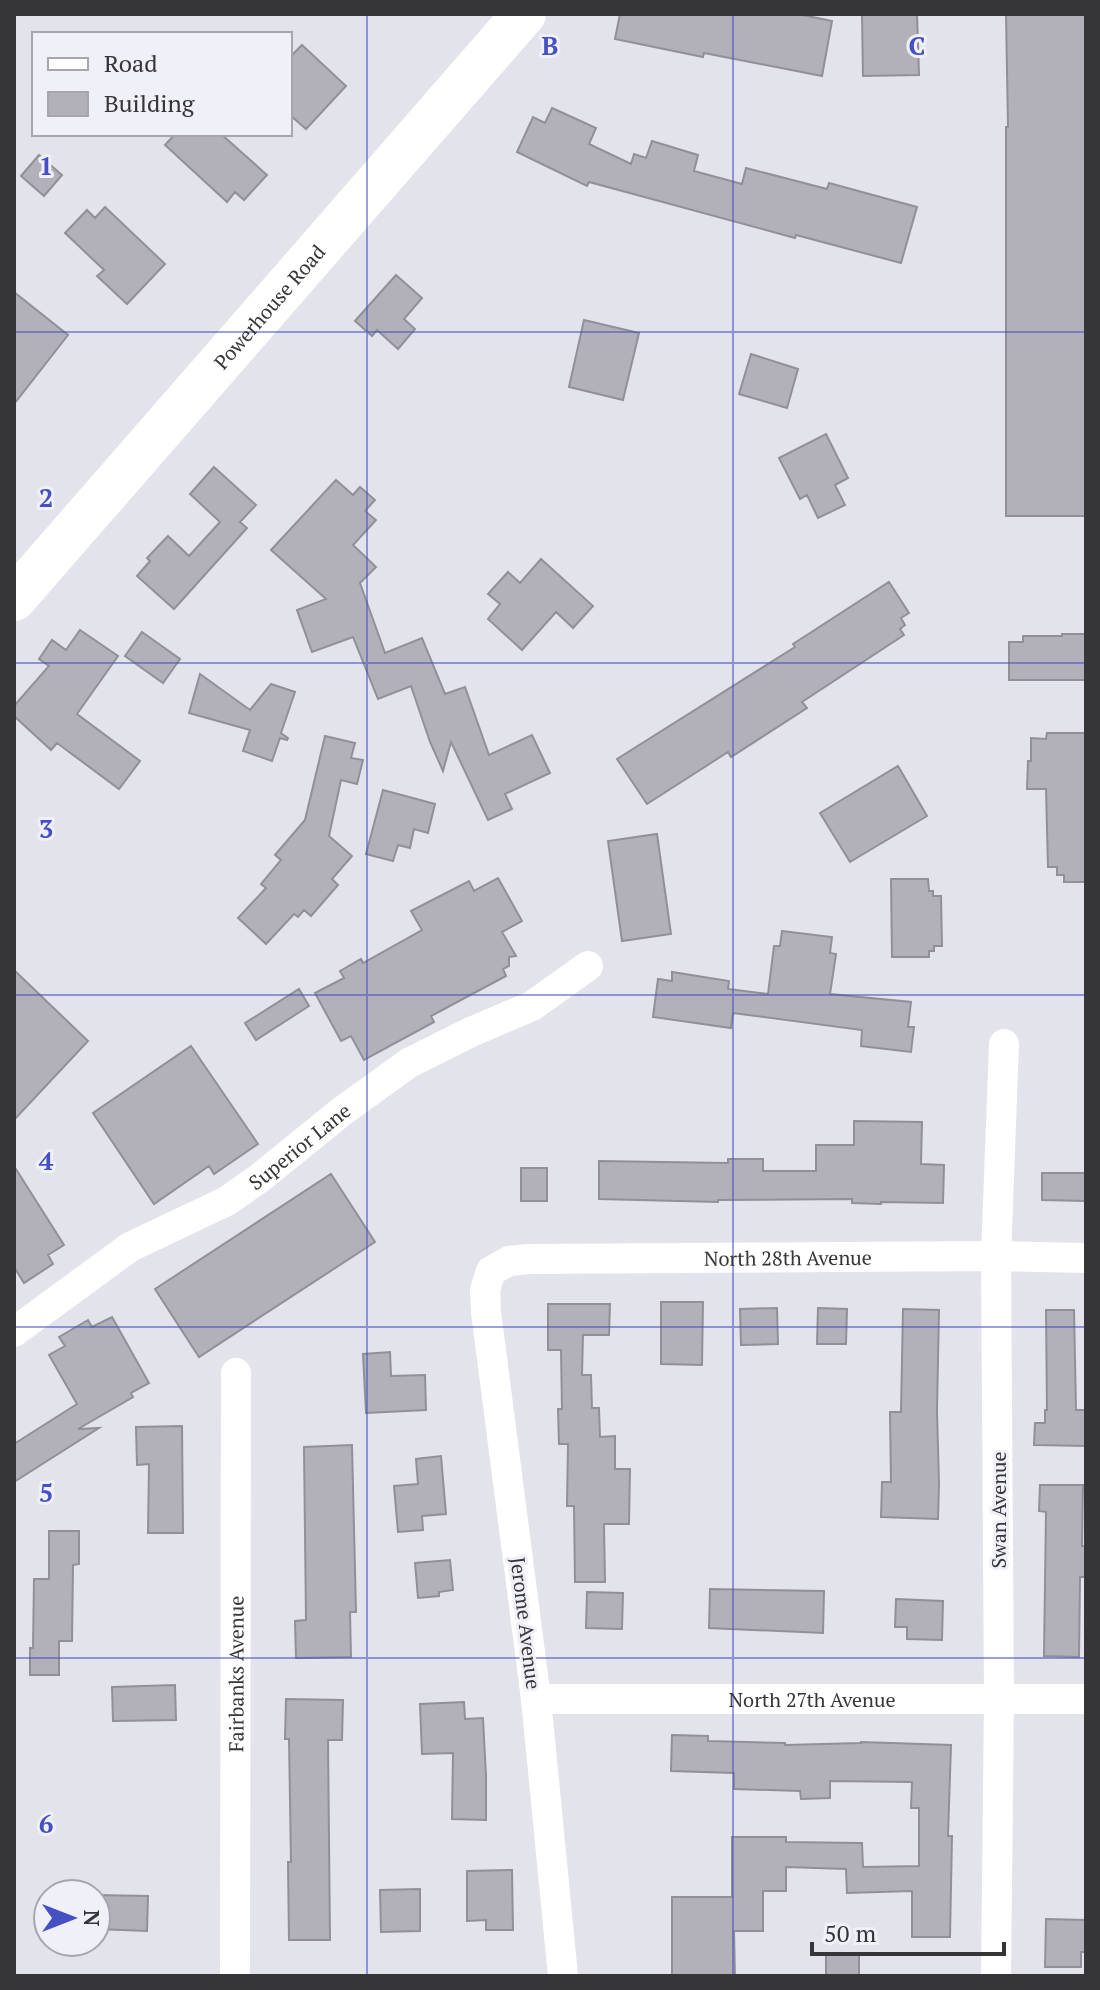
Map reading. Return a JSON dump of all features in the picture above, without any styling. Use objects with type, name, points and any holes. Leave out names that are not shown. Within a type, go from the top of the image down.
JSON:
[{"type":"street","name":"Powerhouse Road","points":[[14,599],[524,14]]},
{"type":"street","name":"Superior Lane","points":[[14,1332],[130,1247],[227,1201],[409,1063],[532,1006],[588,966]]},
{"type":"street","name":"Swan Avenue","points":[[996,1976],[999,1699],[996,1256],[1004,1044]]},
{"type":"street","name":"North 28th Avenue","points":[[491,1271],[509,1261],[529,1259],[1086,1258]]},
{"type":"street","name":"Jerome Avenue","points":[[491,1271],[485,1290],[486,1312],[536,1699],[563,1976]]},
{"type":"street","name":"Fairbanks Avenue","points":[[235,1976],[236,1373]]},
{"type":"street","name":"North 27th Avenue","points":[[536,1699],[1086,1699]]},
{"type":"building","points":[[620,14],[798,14],[832,21],[822,76],[615,39]]},
{"type":"building","points":[[862,14],[917,14],[919,75],[863,76]]},
{"type":"building","points":[[1006,14],[1086,14],[1086,516],[1006,516]]},
{"type":"building","points":[[302,45],[346,86],[306,129],[292,117],[292,55]]},
{"type":"building","points":[[552,108],[596,128],[589,144],[631,164],[634,154],[646,158],[652,141],[698,155],[694,171],[742,184],[746,168],[827,189],[829,183],[917,207],[901,263],[796,235],[795,238],[589,182],[587,186],[517,152],[533,117],[545,123]]},
{"type":"building","points":[[173,136],[223,136],[267,175],[244,200],[235,192],[227,202],[165,145]]},
{"type":"building","points":[[39,155],[62,175],[44,196],[21,176]]},
{"type":"building","points":[[105,207],[165,264],[127,304],[97,276],[104,270],[65,233],[87,210],[95,218]]},
{"type":"building","points":[[396,275],[422,298],[404,319],[415,329],[398,349],[377,330],[372,336],[355,321]]},
{"type":"building","points":[[14,292],[68,335],[14,404]]},
{"type":"building","points":[[584,320],[639,333],[623,400],[569,387]]},
{"type":"building","points":[[751,354],[798,369],[787,408],[739,394]]},
{"type":"building","points":[[826,434],[848,478],[835,485],[845,505],[818,518],[807,495],[800,499],[779,458]]},
{"type":"building","points":[[214,467],[256,505],[240,522],[247,528],[174,609],[137,576],[150,561],[147,558],[168,536],[189,556],[220,522],[190,494]]},
{"type":"building","points":[[336,480],[353,495],[360,487],[375,500],[365,511],[376,520],[353,545],[376,567],[360,583],[385,653],[422,638],[445,694],[465,687],[489,755],[532,735],[550,773],[505,794],[512,809],[488,820],[451,742],[443,771],[411,686],[378,699],[353,637],[312,652],[297,610],[326,599],[271,550]]},
{"type":"building","points":[[541,559],[593,606],[573,628],[556,612],[522,650],[488,619],[500,604],[488,594],[508,572],[520,583]]},
{"type":"building","points":[[889,582],[909,613],[901,618],[905,625],[900,629],[904,635],[802,702],[807,708],[731,757],[728,752],[647,804],[617,759],[795,647],[793,644]]},
{"type":"building","points":[[80,630],[118,656],[77,714],[140,761],[119,789],[57,743],[51,750],[14,716],[14,706],[49,666],[39,659],[52,640],[66,650]]},
{"type":"building","points":[[142,632],[180,659],[163,683],[125,656]]},
{"type":"building","points":[[1086,634],[1086,680],[1009,680],[1009,642],[1023,642],[1023,636]]},
{"type":"building","points":[[200,674],[250,710],[271,684],[295,692],[281,733],[288,738],[280,738],[272,761],[243,751],[250,730],[189,713]]},
{"type":"building","points":[[1047,733],[1086,733],[1086,882],[1064,882],[1064,875],[1057,875],[1057,867],[1048,867],[1046,789],[1027,789],[1031,738],[1046,739]]},
{"type":"building","points":[[325,736],[355,743],[351,758],[363,760],[357,784],[341,780],[329,836],[352,856],[332,879],[338,885],[311,916],[304,910],[298,917],[294,914],[266,944],[238,918],[266,888],[261,884],[281,860],[275,855],[305,820]]},
{"type":"building","points":[[898,766],[927,816],[850,862],[820,813]]},
{"type":"building","points":[[383,790],[435,804],[428,833],[414,829],[410,848],[398,845],[393,861],[366,854]]},
{"type":"building","points":[[657,834],[671,934],[622,941],[608,841]]},
{"type":"building","points":[[498,878],[522,921],[502,932],[516,956],[509,957],[509,966],[503,969],[506,976],[431,1016],[434,1022],[364,1060],[351,1036],[341,1041],[315,993],[344,978],[340,971],[361,959],[363,963],[422,930],[411,911],[469,881],[474,891]]},
{"type":"building","points":[[891,879],[928,879],[929,891],[933,891],[933,896],[941,896],[942,946],[934,946],[934,951],[929,951],[929,957],[892,957]]},
{"type":"building","points":[[782,931],[832,937],[830,953],[836,954],[830,994],[911,1002],[908,1027],[914,1027],[911,1052],[861,1046],[862,1030],[733,1013],[731,1028],[653,1017],[658,979],[672,981],[672,972],[729,981],[728,989],[768,994],[774,946],[780,946]]},
{"type":"building","points":[[14,970],[88,1041],[14,1120]]},
{"type":"building","points":[[299,989],[309,1006],[256,1040],[245,1023]]},
{"type":"building","points":[[191,1046],[258,1144],[214,1174],[209,1166],[154,1204],[93,1113]]},
{"type":"building","points":[[854,1121],[922,1122],[921,1164],[944,1165],[943,1203],[852,1203],[852,1199],[718,1202],[599,1199],[599,1161],[728,1163],[728,1159],[763,1159],[763,1171],[816,1171],[816,1145],[854,1145]]},
{"type":"building","points":[[14,1166],[64,1245],[48,1255],[53,1264],[24,1283],[14,1267]]},
{"type":"building","points":[[521,1168],[547,1168],[547,1201],[521,1201]]},
{"type":"building","points":[[1042,1173],[1086,1173],[1086,1201],[1042,1200]]},
{"type":"building","points":[[331,1174],[375,1242],[199,1357],[155,1289]]},
{"type":"building","points":[[661,1302],[703,1302],[702,1365],[661,1364]]},
{"type":"building","points":[[548,1304],[610,1304],[609,1335],[583,1335],[582,1375],[591,1375],[592,1408],[599,1408],[600,1437],[615,1436],[615,1469],[630,1469],[629,1524],[604,1524],[605,1582],[575,1582],[574,1506],[567,1506],[568,1444],[559,1444],[561,1350],[548,1350]]},
{"type":"building","points":[[777,1308],[778,1344],[741,1345],[740,1309]]},
{"type":"building","points":[[818,1308],[847,1309],[846,1344],[817,1344]]},
{"type":"building","points":[[903,1309],[939,1310],[938,1519],[881,1517],[882,1482],[891,1482],[890,1412],[901,1412]]},
{"type":"building","points":[[1046,1310],[1074,1310],[1076,1410],[1086,1410],[1086,1446],[1034,1445],[1035,1423],[1045,1423],[1047,1410]]},
{"type":"building","points":[[112,1317],[149,1383],[131,1393],[133,1397],[78,1429],[99,1428],[14,1482],[14,1444],[77,1404],[49,1355],[65,1346],[59,1337],[88,1320],[92,1327]]},
{"type":"building","points":[[390,1352],[391,1376],[425,1375],[426,1410],[366,1413],[363,1354]]},
{"type":"building","points":[[182,1426],[183,1533],[148,1533],[149,1464],[137,1465],[136,1427]]},
{"type":"building","points":[[352,1445],[356,1612],[350,1612],[351,1657],[296,1658],[295,1621],[306,1620],[304,1447]]},
{"type":"building","points":[[441,1456],[446,1514],[422,1516],[423,1530],[398,1532],[394,1486],[418,1484],[416,1459]]},
{"type":"building","points":[[1040,1485],[1083,1485],[1082,1546],[1086,1546],[1086,1577],[1080,1577],[1079,1657],[1044,1656],[1046,1512],[1039,1511]]},
{"type":"building","points":[[49,1531],[79,1531],[79,1564],[73,1565],[72,1641],[59,1641],[59,1675],[30,1675],[34,1579],[49,1579]]},
{"type":"building","points":[[450,1560],[453,1590],[439,1592],[439,1596],[418,1598],[415,1563]]},
{"type":"building","points":[[710,1589],[824,1591],[823,1633],[709,1628]]},
{"type":"building","points":[[587,1592],[623,1593],[622,1629],[586,1628]]},
{"type":"building","points":[[896,1599],[943,1601],[942,1640],[907,1639],[907,1627],[895,1627]]},
{"type":"building","points":[[175,1685],[176,1720],[113,1721],[112,1687]]},
{"type":"building","points":[[286,1699],[343,1700],[342,1740],[328,1740],[330,1940],[289,1940],[288,1862],[291,1862]]},
{"type":"building","points":[[464,1702],[465,1719],[483,1718],[486,1820],[452,1819],[453,1753],[422,1754],[420,1704]]},
{"type":"building","points":[[672,1735],[708,1736],[708,1741],[785,1745],[861,1742],[951,1745],[948,1836],[952,1836],[950,1937],[912,1937],[912,1891],[847,1893],[846,1869],[786,1867],[786,1891],[763,1891],[763,1931],[734,1931],[735,1976],[672,1976],[672,1897],[732,1897],[732,1837],[786,1837],[786,1842],[862,1843],[863,1867],[919,1866],[919,1808],[911,1808],[912,1782],[830,1781],[830,1798],[801,1799],[800,1791],[734,1789],[734,1773],[671,1771]]},
{"type":"building","points":[[512,1870],[513,1930],[486,1930],[486,1920],[467,1921],[467,1871]]},
{"type":"building","points":[[420,1889],[420,1931],[381,1932],[380,1890]]},
{"type":"building","points":[[112,1895],[148,1896],[147,1931],[112,1930]]},
{"type":"building","points":[[1046,1919],[1086,1920],[1086,1952],[1081,1952],[1081,1967],[1045,1967]]},
{"type":"building","points":[[826,1954],[859,1955],[859,1976],[826,1976]]}]
